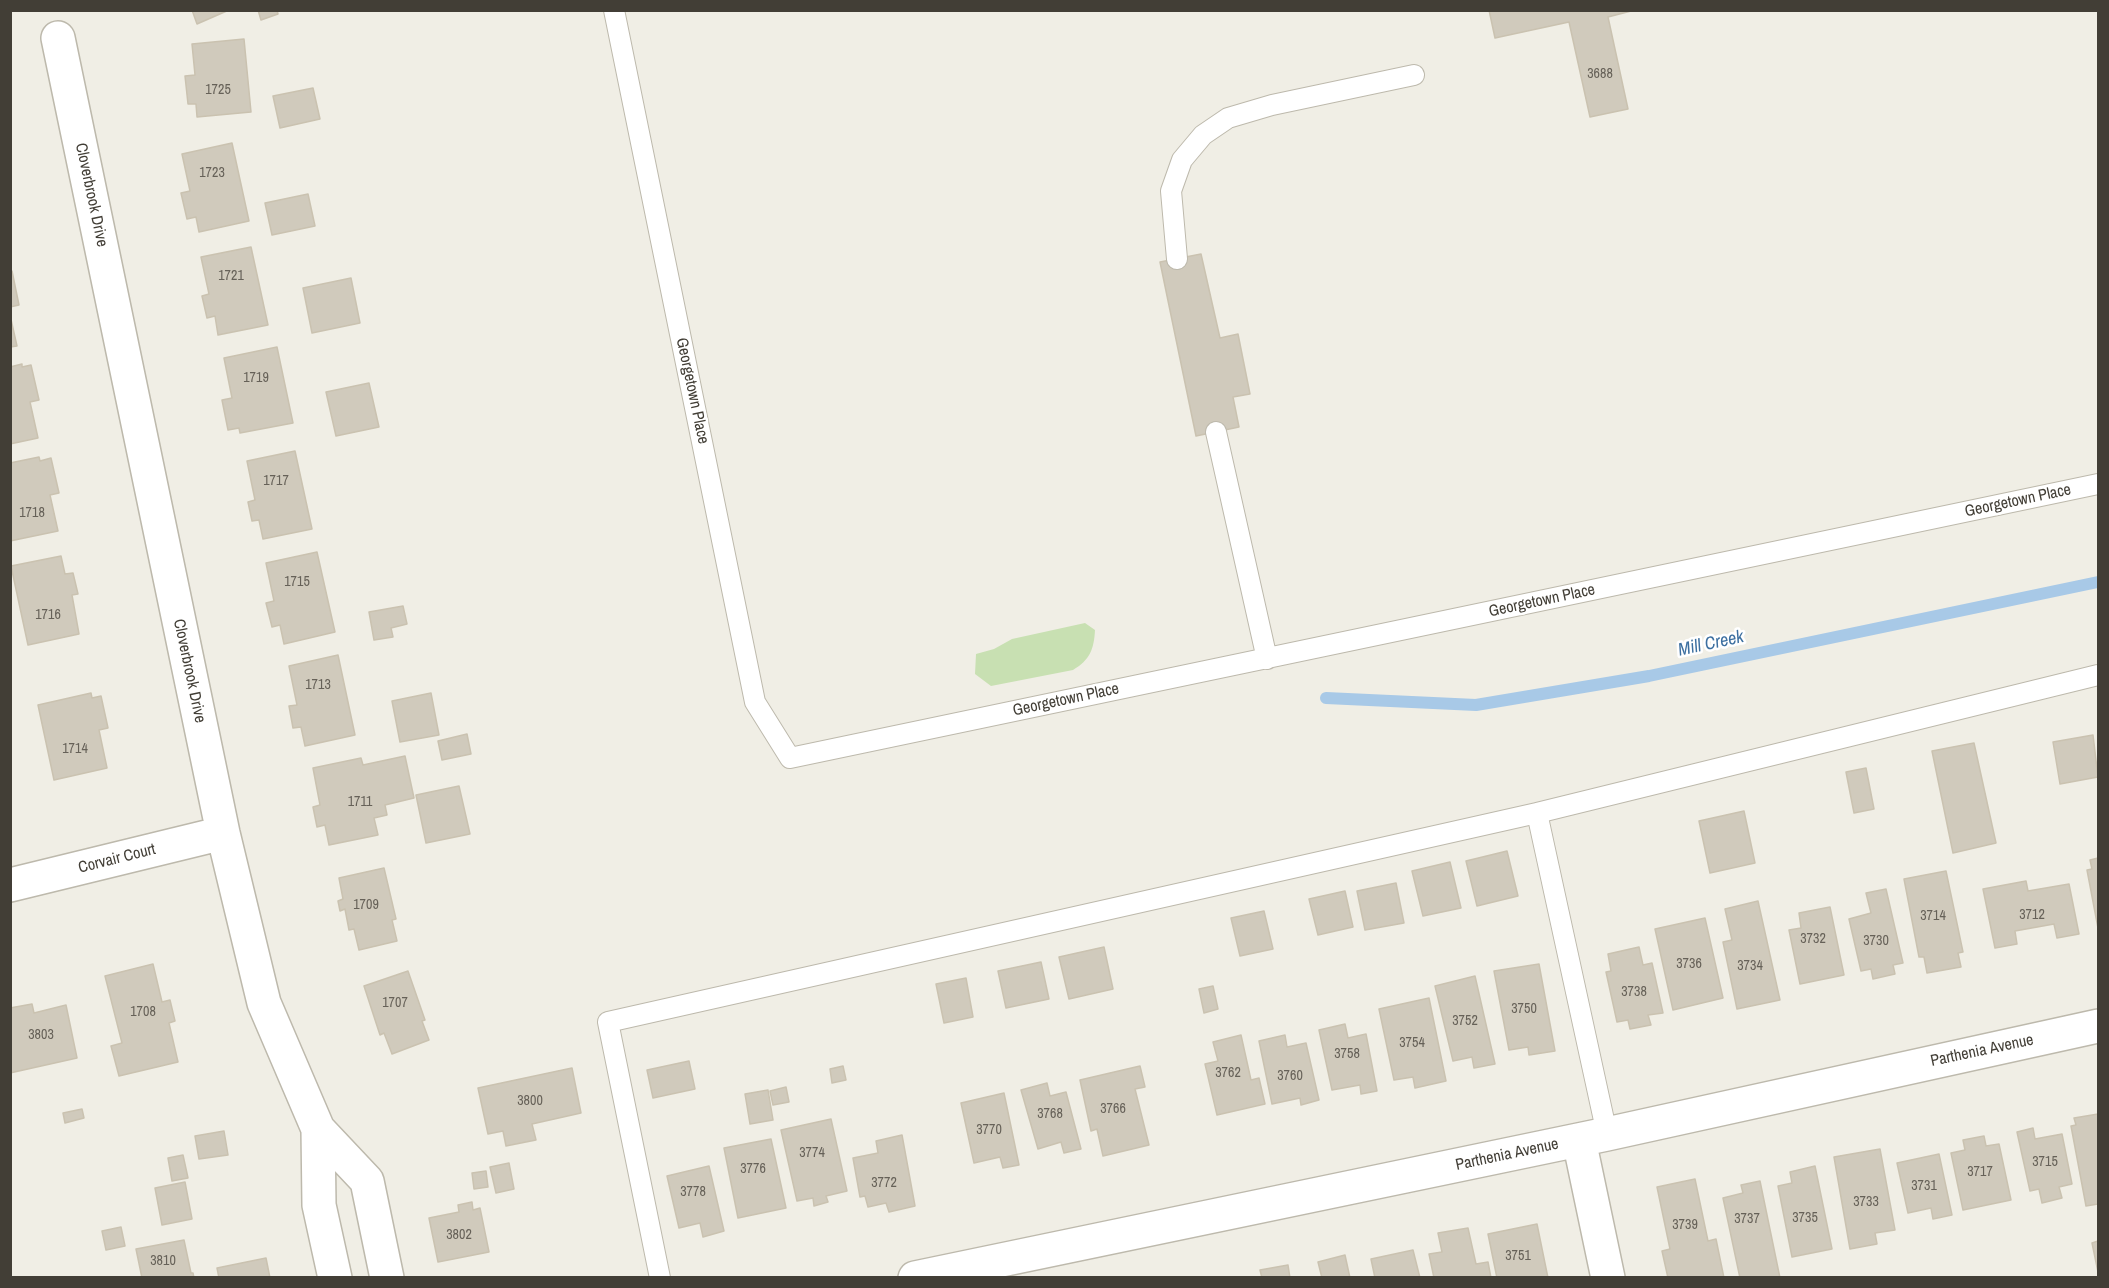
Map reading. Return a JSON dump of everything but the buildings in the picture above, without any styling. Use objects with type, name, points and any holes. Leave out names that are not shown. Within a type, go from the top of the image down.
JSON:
[{"type":"street","name":"Cloverbrook Drive","points":[[58,38],[223,832],[264,1003],[318,1129],[367,1181],[387,1278]]},
{"type":"street","name":"Corvair Court","points":[[10,885],[223,832]]},
{"type":"street","name":"Parthenia Avenue","points":[[915,1278],[1593,1137],[2098,1026]]},
{"type":"street","points":[[318,1129],[319,1205],[335,1278]]},
{"type":"street","points":[[1593,1137],[1608,1278]]},
{"type":"lane","name":"Georgetown Place","points":[[614,10],[755,702],[790,758],[2098,484]]},
{"type":"lane","points":[[1177,259],[1171,190],[1182,160],[1203,135],[1228,118],[1414,75]]},
{"type":"lane","points":[[1216,432],[1267,658]]},
{"type":"lane","points":[[660,1278],[608,1022],[1537,813],[2098,675]]},
{"type":"lane","points":[[1537,813],[1593,1137]]},
{"type":"green space","points":[[1085,623],[1095,630],[1094,643],[1087,658],[1073,670],[991,686],[975,674],[976,654],[994,649],[1012,639]]},
{"type":"waterway","name":"Mill Creek","points":[[1326,698],[1476,705],[1649,676],[2098,582]]}]
